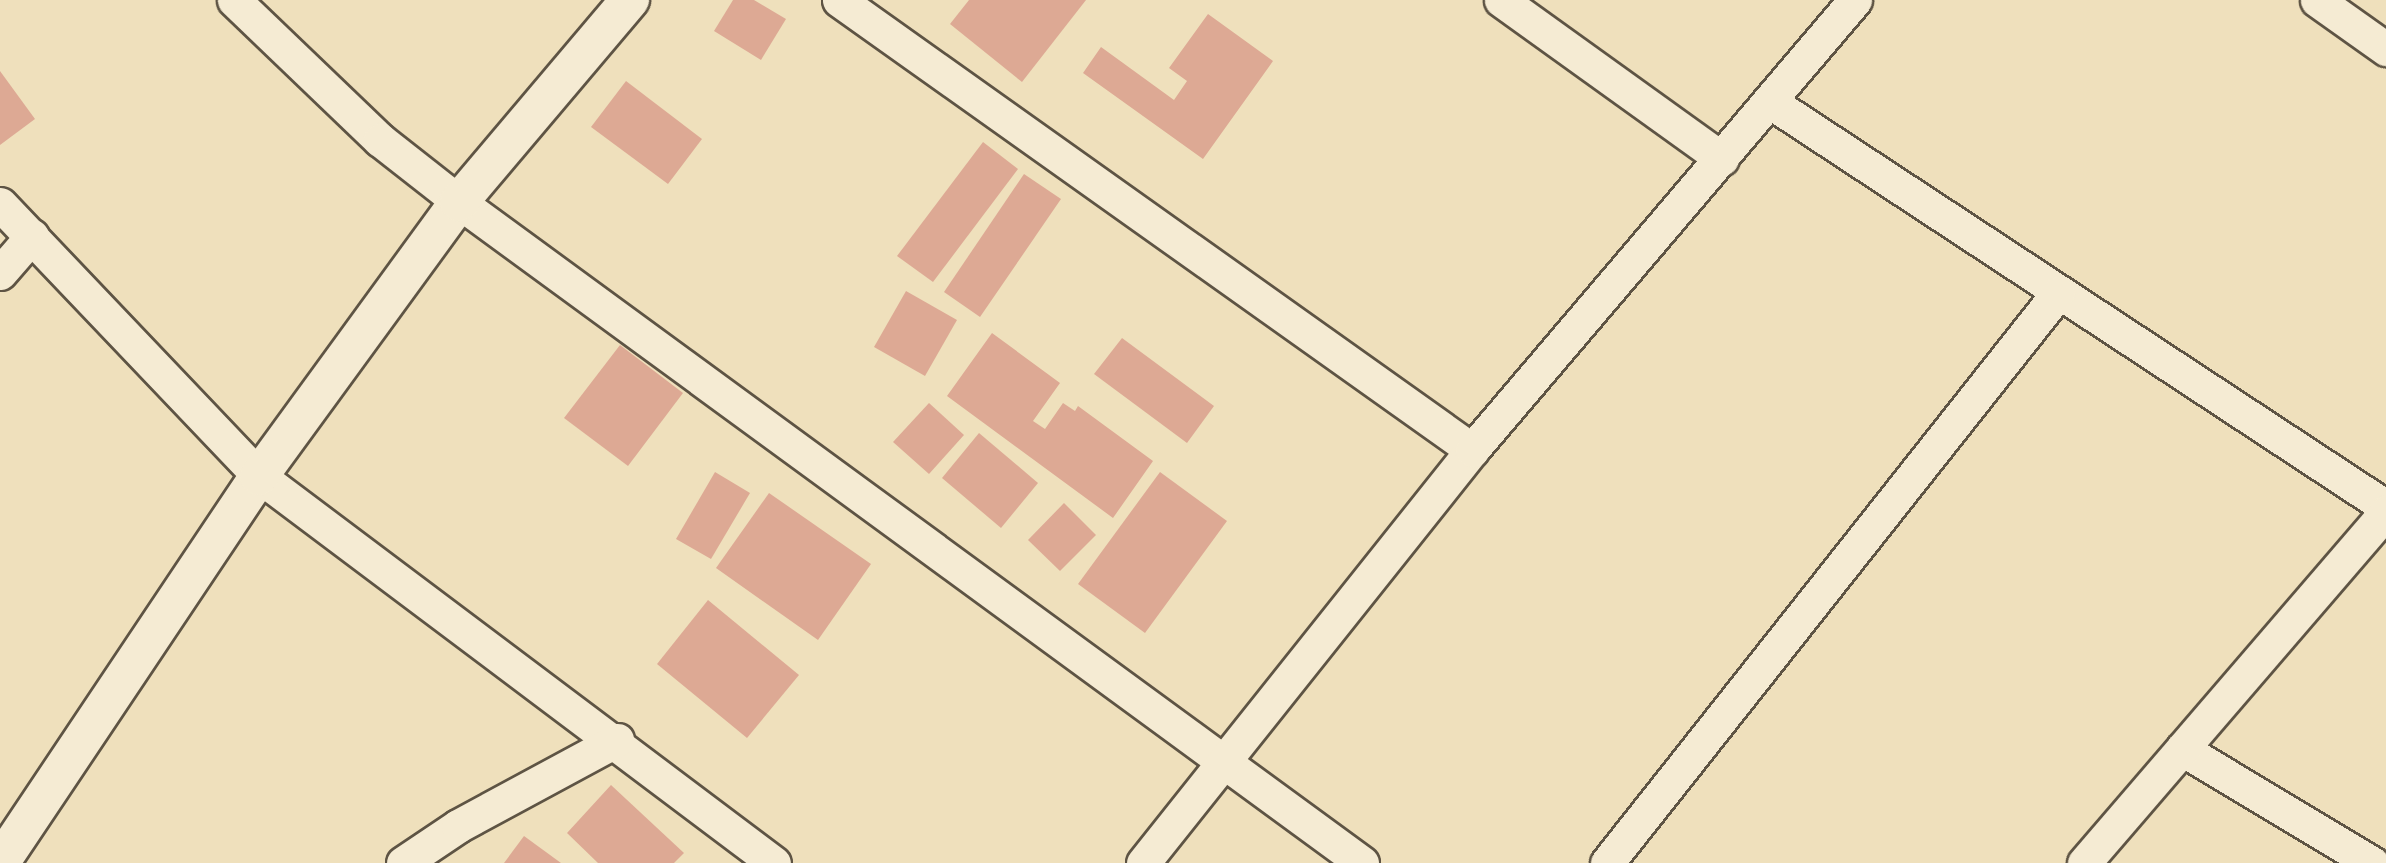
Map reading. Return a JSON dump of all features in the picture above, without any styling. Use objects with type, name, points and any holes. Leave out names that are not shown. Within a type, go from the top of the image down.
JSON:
[{"type":"main road","points":[[0,863],[259,476],[459,202],[630,0]]},
{"type":"street","points":[[234,0],[380,140],[459,202],[1227,759],[1362,863]]},
{"type":"street","points":[[839,0],[1472,450]]},
{"type":"street","points":[[1501,0],[1722,159]]},
{"type":"street","points":[[1143,863],[1472,450],[1772,103],[1855,0]]},
{"type":"street","points":[[2317,0],[2386,49]]},
{"type":"street","points":[[1772,103],[2386,510],[2084,863]]},
{"type":"street","points":[[0,204],[259,476],[617,740],[774,863]]},
{"type":"street","points":[[0,273],[32,236]]},
{"type":"street","points":[[1607,863],[2057,293]]},
{"type":"street","points":[[403,863],[458,826],[617,740]]},
{"type":"street","points":[[2182,749],[2372,863]]},
{"type":"building","points":[[733,0],[754,0],[786,19],[761,60],[714,31]]},
{"type":"building","points":[[969,0],[1086,0],[1022,82],[950,24]]},
{"type":"building","points":[[1208,14],[1273,61],[1203,159],[1083,73],[1101,47],[1174,100],[1187,81],[1169,68]]},
{"type":"building","points":[[0,71],[35,119],[0,145]]},
{"type":"building","points":[[626,81],[702,139],[668,184],[591,127]]},
{"type":"building","points":[[983,142],[1018,169],[933,282],[897,256]]},
{"type":"building","points":[[1024,174],[1061,199],[980,317],[944,292]]},
{"type":"building","points":[[906,291],[957,320],[925,376],[874,347]]},
{"type":"building","points":[[992,333],[1060,383],[1033,421],[1045,429],[1063,403],[1075,411],[1078,406],[1153,461],[1113,518],[947,396]]},
{"type":"building","points":[[1122,338],[1214,406],[1187,443],[1094,374]]},
{"type":"building","points":[[620,345],[683,393],[628,466],[564,418]]},
{"type":"building","points":[[929,403],[964,435],[929,474],[893,442]]},
{"type":"building","points":[[979,433],[1038,483],[1001,528],[942,478]]},
{"type":"building","points":[[715,472],[750,493],[711,559],[676,539]]},
{"type":"building","points":[[1160,472],[1227,521],[1145,633],[1078,584]]},
{"type":"building","points":[[769,493],[871,564],[818,640],[716,568]]},
{"type":"building","points":[[1064,503],[1096,535],[1060,571],[1028,540]]},
{"type":"building","points":[[708,600],[799,675],[747,738],[657,664]]},
{"type":"building","points":[[611,785],[684,853],[674,863],[598,863],[567,833]]},
{"type":"building","points":[[524,836],[561,863],[504,863]]}]
